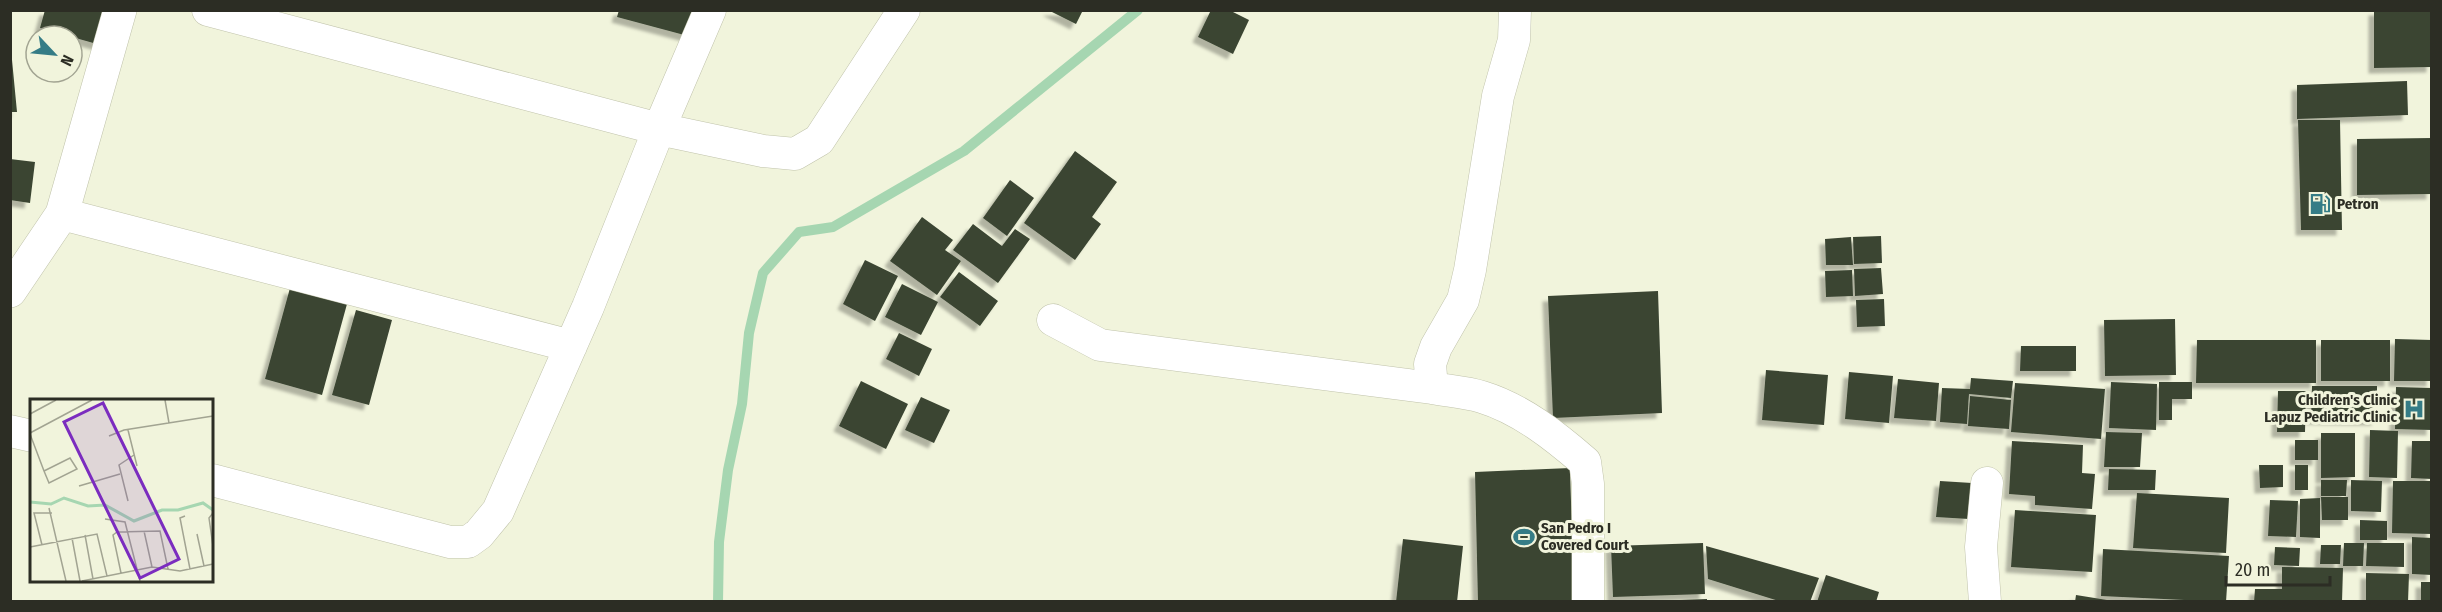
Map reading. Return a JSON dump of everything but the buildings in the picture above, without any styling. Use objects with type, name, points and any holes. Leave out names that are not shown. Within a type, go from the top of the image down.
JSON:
[{"type":"street","points":[[10,291],[62,214],[120,10]]},
{"type":"street","points":[[208,10],[659,129],[763,151],[795,154],[819,140],[904,10]]},
{"type":"street","points":[[213,480],[450,542],[468,542],[479,534],[498,511],[571,346],[710,10]]},
{"type":"street","points":[[1432,388],[1430,364],[1436,347],[1463,300],[1470,270],[1498,96],[1514,40],[1515,10]]},
{"type":"street","points":[[62,214],[571,346]]},
{"type":"street","points":[[1053,320],[1100,345],[1125,350],[1432,388],[1482,397],[1516,412],[1554,435],[1585,462],[1588,484],[1588,602]]},
{"type":"street","points":[[10,430],[30,435]]},
{"type":"street","points":[[1985,602],[1981,547],[1987,483]]},
{"type":"waterway","points":[[718,602],[719,542],[728,470],[742,404],[749,333],[763,273],[799,232],[833,227],[964,151],[1138,10]]},
{"type":"place","name":"Petron","points":[[2320,204]]},
{"type":"place","name":"Children's Clinic Lapuz Pediatric Clinic","points":[[2414,409]]},
{"type":"place","name":"San Pedro I Covered Court","points":[[1524,537]]}]
